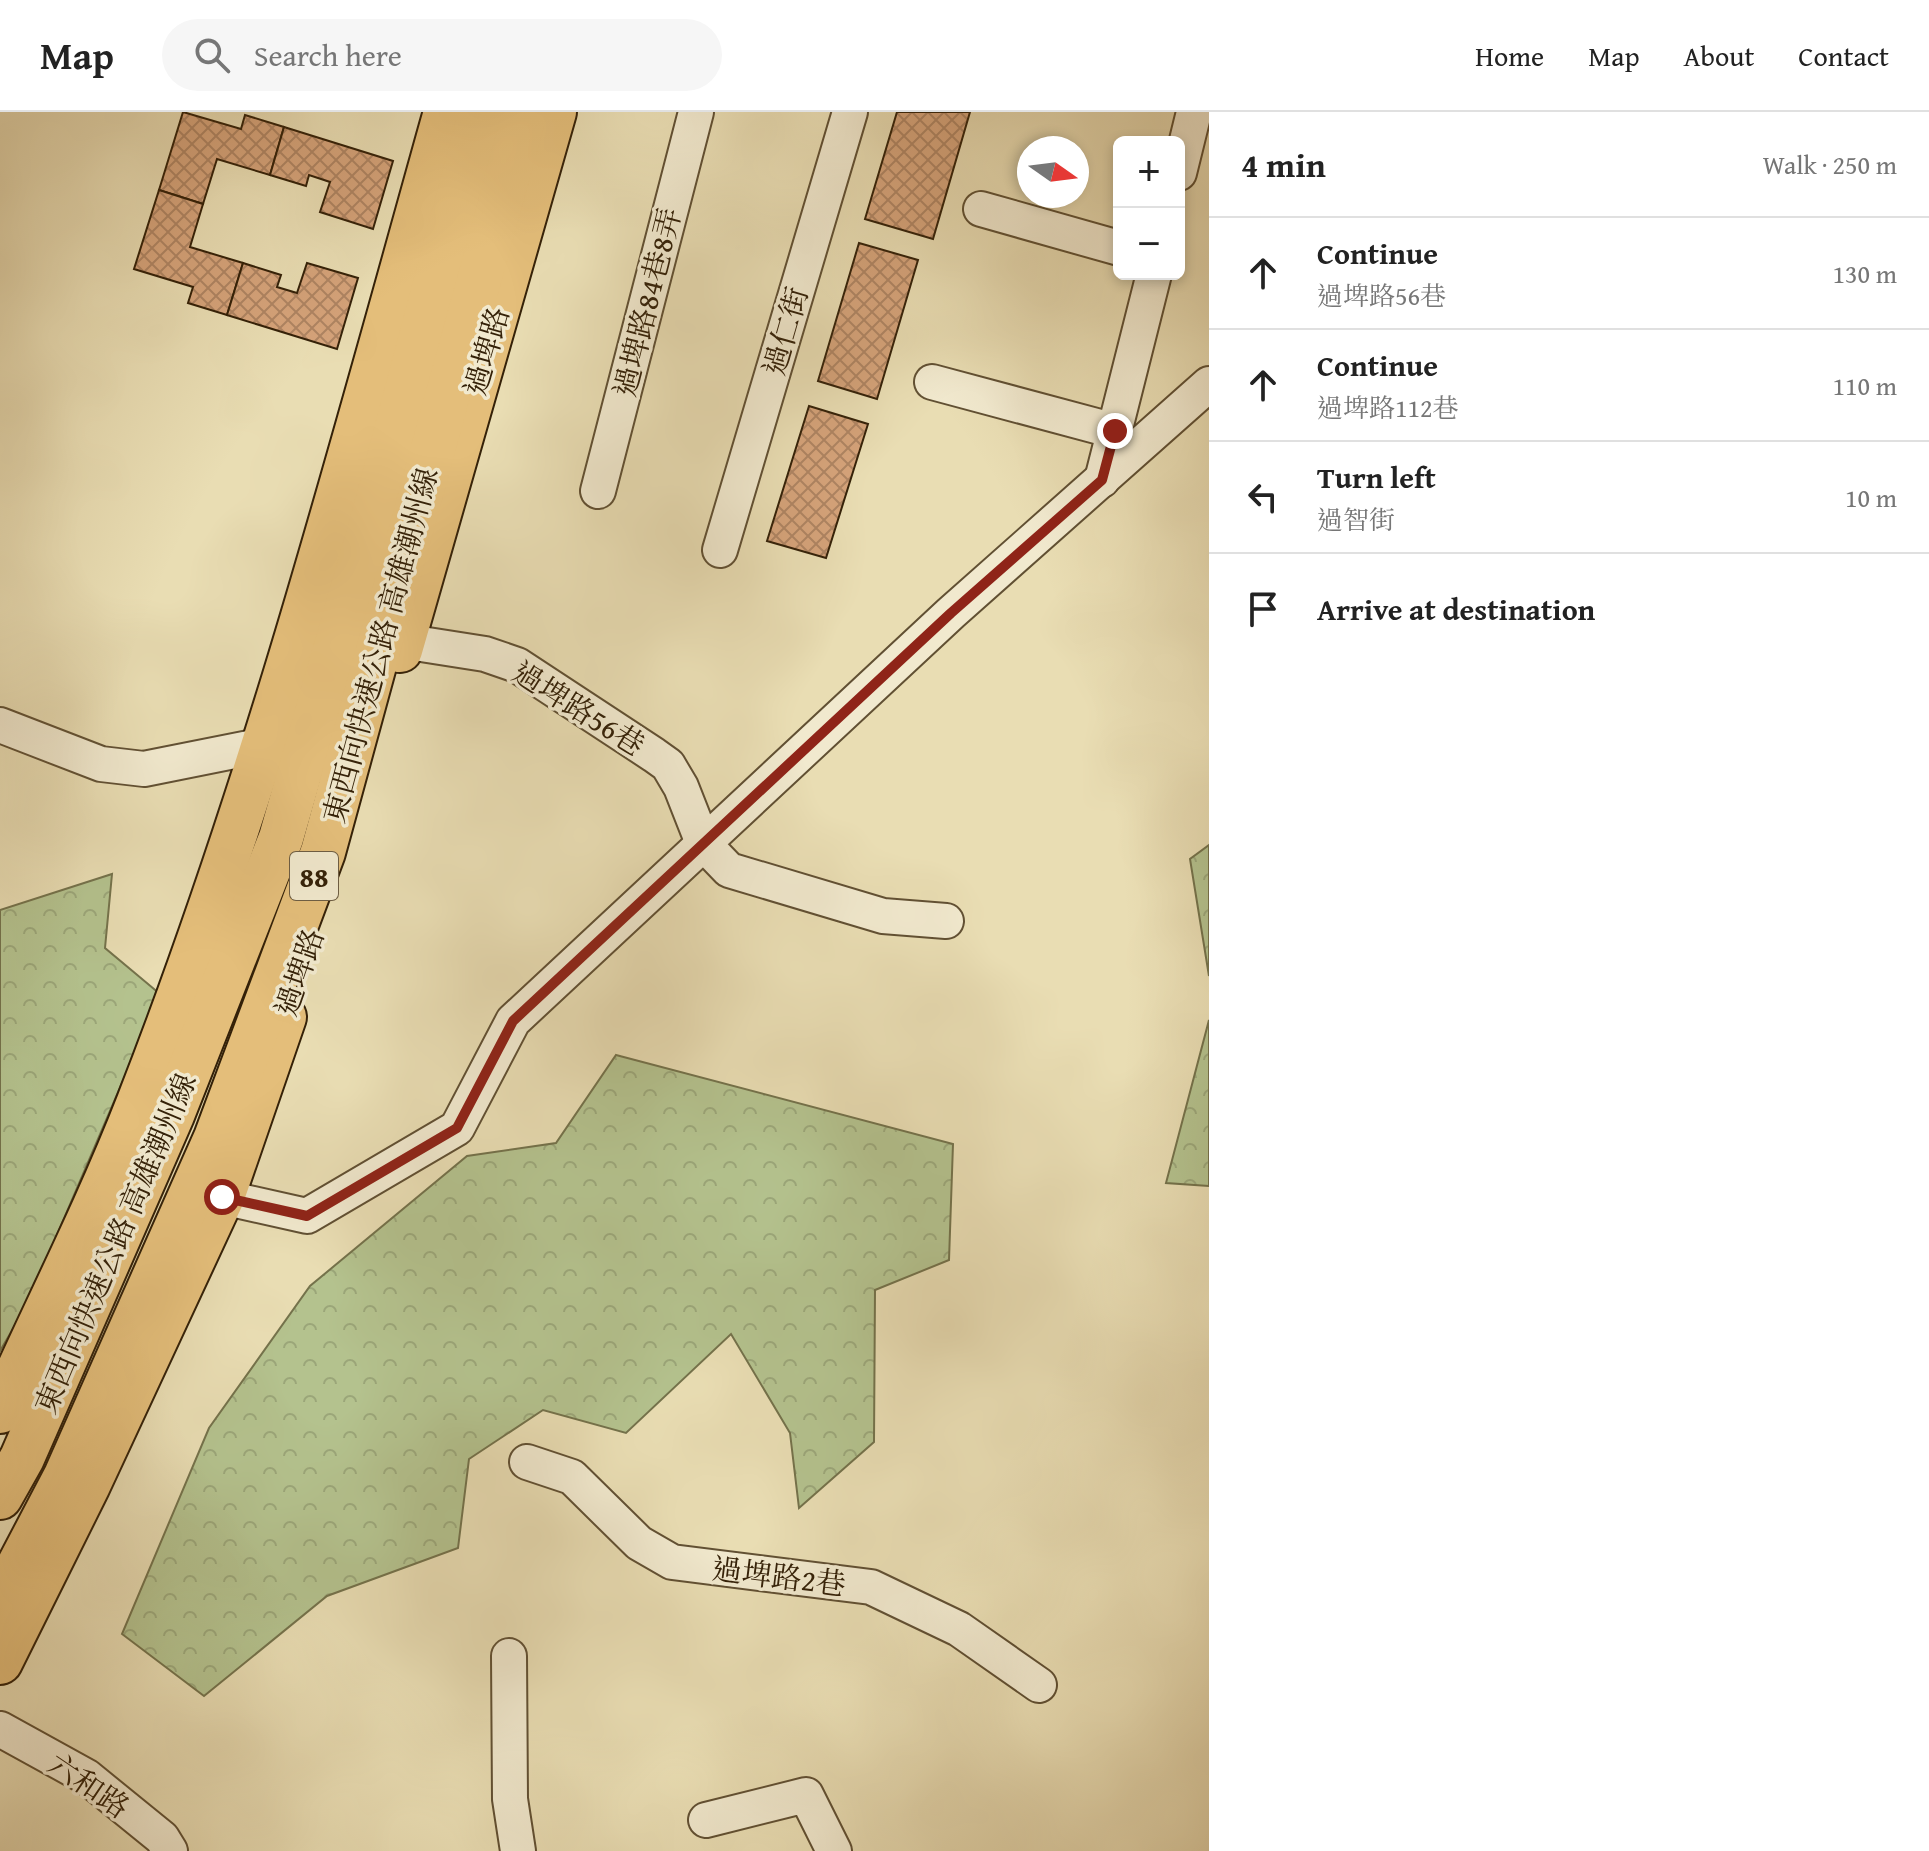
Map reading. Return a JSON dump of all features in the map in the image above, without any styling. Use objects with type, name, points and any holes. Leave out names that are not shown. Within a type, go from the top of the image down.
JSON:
[{"type":"main road","points":[[0,1411],[138,1104],[239,824],[446,112]]},
{"type":"main road","name":"東西向快速公路 高雄潮州線","points":[[0,1497],[22,1458],[172,1115],[281,838],[372,521],[481,112]]},
{"type":"main road","name":"東西向快速公路 高雄潮州線","points":[[0,1602],[66,1476],[216,1138],[323,852],[525,112]]},
{"type":"main road","name":"過埤路","points":[[0,1662],[88,1485],[222,1197],[339,859],[554,112]]},
{"type":"street","name":"過埤路84巷8弄","points":[[598,491],[696,112]]},
{"type":"street","name":"過仁街","points":[[720,550],[850,112]]},
{"type":"street","points":[[1185,149],[1194,112]]},
{"type":"street","points":[[981,209],[1113,246]]},
{"type":"street","points":[[1102,480],[1153,280]]},
{"type":"street","points":[[932,382],[1115,431]]},
{"type":"street","points":[[222,1197],[307,1216],[457,1128],[513,1021],[951,613],[1209,384]]},
{"type":"street","name":"過埤路56巷","points":[[402,641],[485,654],[517,665],[654,755],[668,765],[681,787],[703,843],[729,870],[883,916],[946,921]]},
{"type":"street","points":[[0,725],[101,764],[144,769],[264,745]]},
{"type":"street","name":"過埤路2巷","points":[[527,1462],[572,1477],[639,1543],[672,1562],[871,1587],[959,1629],[1039,1685]]},
{"type":"street","points":[[509,1656],[510,1799],[518,1851]]},
{"type":"street","name":"六和路","points":[[0,1729],[87,1777],[162,1838],[170,1851]]},
{"type":"street","points":[[706,1820],[806,1795],[834,1851]]},
{"type":"green space","points":[[1209,845],[1209,976],[1190,859]]},
{"type":"green space","points":[[112,874],[105,948],[160,994],[27,1305],[0,1351],[0,910]]},
{"type":"green space","points":[[1209,1020],[1209,1186],[1166,1183]]},
{"type":"green space","points":[[616,1055],[953,1144],[949,1260],[875,1290],[874,1442],[799,1508],[790,1433],[731,1334],[626,1433],[543,1410],[469,1459],[458,1548],[327,1596],[204,1696],[122,1634],[209,1428],[310,1286],[467,1156],[556,1143]]},
{"type":"building","points":[[183,112],[241,129],[245,115],[284,127],[270,175],[217,159],[203,204],[159,190]]},
{"type":"building","points":[[897,112],[970,112],[933,239],[865,219]]},
{"type":"building","points":[[284,127],[393,161],[373,229],[320,212],[330,182],[309,175],[306,186],[270,175]]},
{"type":"building","points":[[159,190],[203,204],[190,247],[243,263],[227,315],[188,303],[193,287],[134,269]]},
{"type":"building","points":[[859,243],[918,260],[877,399],[818,381]]},
{"type":"building","points":[[243,263],[281,275],[277,287],[297,293],[307,263],[358,278],[337,349],[227,315]]},
{"type":"building","points":[[809,406],[868,424],[826,558],[767,541]]},
{"type":"route","points":[[222,1197],[307,1216],[457,1128],[513,1021],[951,613],[1102,480],[1115,431]]}]
